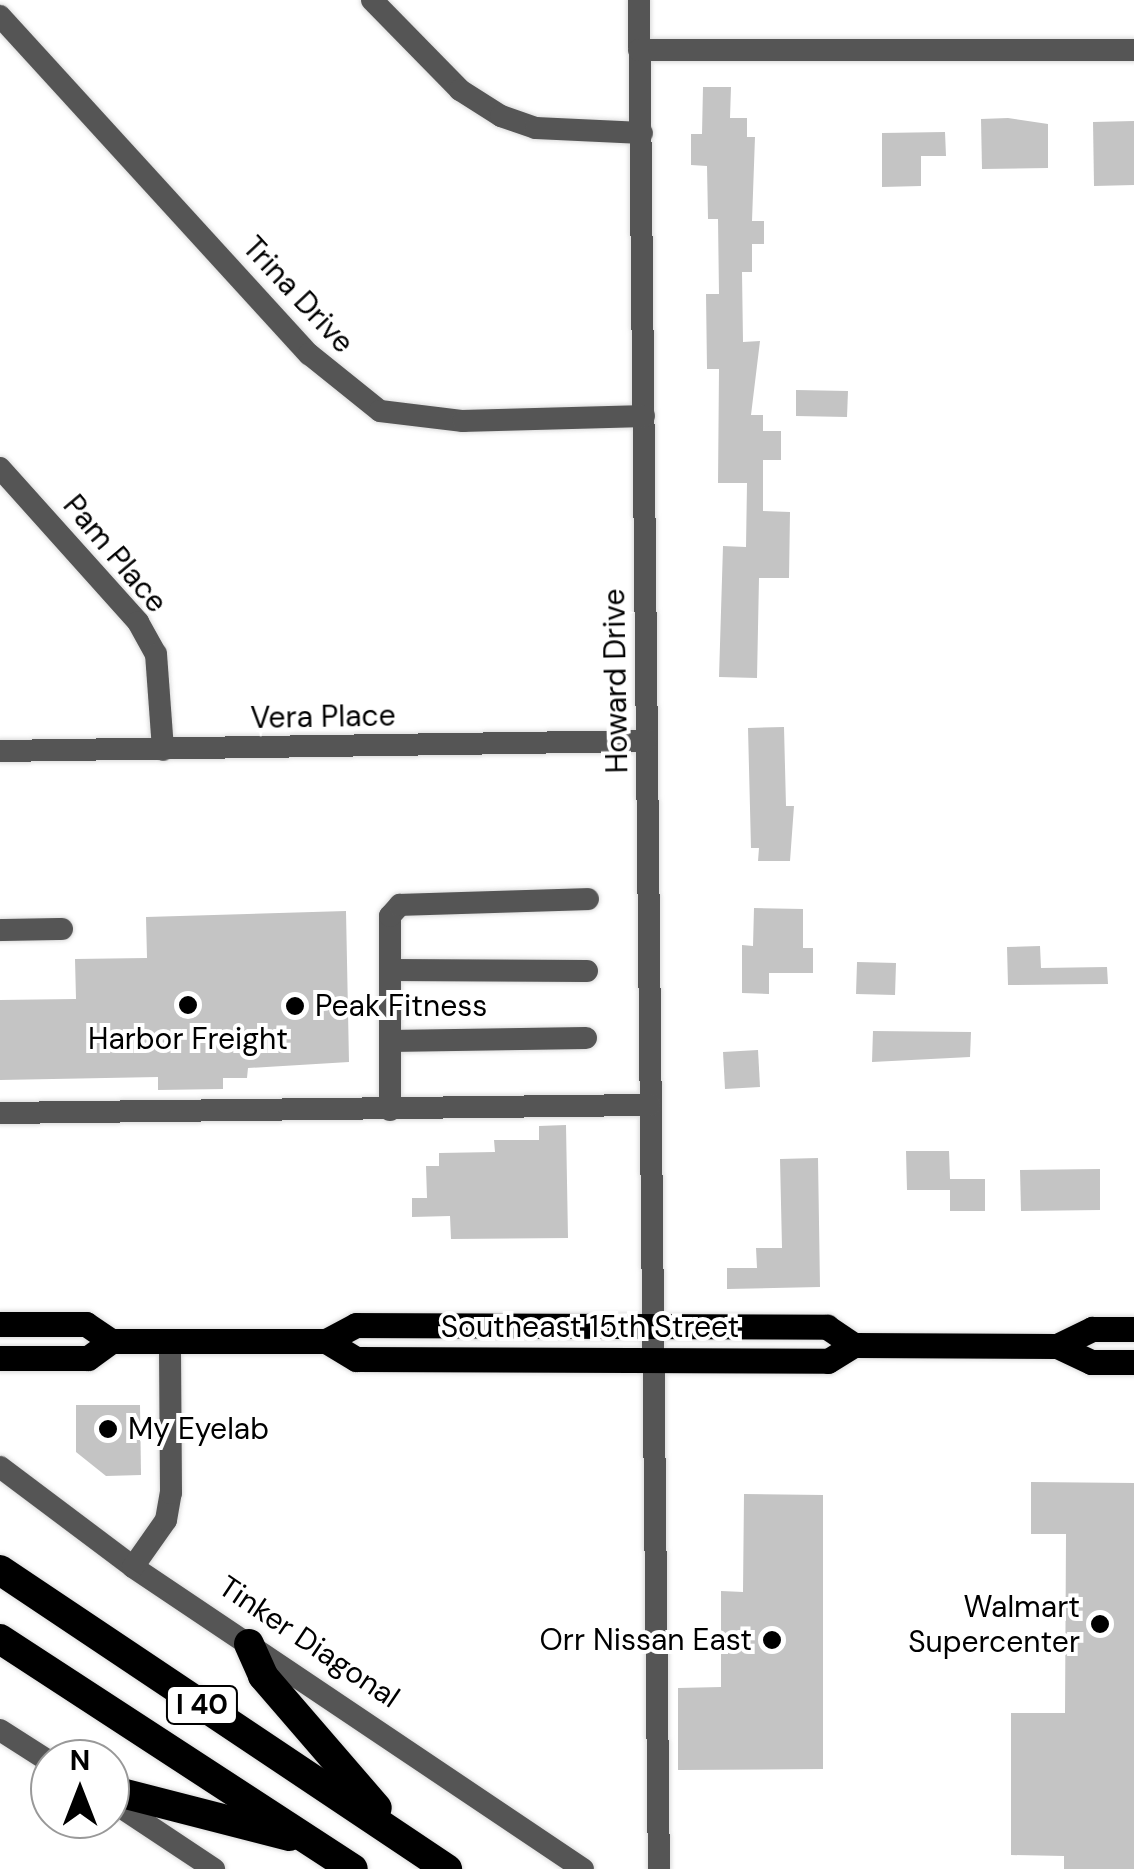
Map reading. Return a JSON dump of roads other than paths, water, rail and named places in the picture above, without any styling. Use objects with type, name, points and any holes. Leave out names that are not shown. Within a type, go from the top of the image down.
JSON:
[{"type":"highway","name":"I 40","points":[[0,1570],[447,1869]]},
{"type":"highway","name":"I 40","points":[[0,1639],[353,1869]]},
{"type":"highway","points":[[249,1644],[263,1676],[405,1840]]},
{"type":"highway","points":[[130,1795],[311,1841]]},
{"type":"main road","name":"Southeast 15th Street","points":[[0,1324],[86,1324],[111,1340],[326,1341],[356,1325],[827,1327],[854,1345]]},
{"type":"main road","name":"Southeast 15th Street","points":[[1057,1346],[1092,1329],[1134,1329]]},
{"type":"main road","name":"Southeast 15th Street","points":[[0,1358],[88,1358],[111,1340]]},
{"type":"main road","name":"Southeast 15th Street","points":[[326,1341],[356,1359],[828,1361],[854,1345],[1057,1346],[1091,1362],[1134,1362]]},
{"type":"street","points":[[372,0],[460,90],[501,116],[536,128],[642,133]]},
{"type":"street","name":"Howard Drive","points":[[639,0],[659,1869]]},
{"type":"street","name":"Trina Drive","points":[[0,16],[309,354],[380,411],[463,421],[644,416]]},
{"type":"street","points":[[639,50],[1134,50]]},
{"type":"street","name":"Pam Place","points":[[0,468],[138,622],[156,654],[164,750]]},
{"type":"street","name":"Vera Place","points":[[0,751],[646,742]]},
{"type":"street","points":[[390,1110],[390,916],[408,901],[588,899]]},
{"type":"street","points":[[0,930],[62,928]]},
{"type":"street","points":[[390,970],[587,971]]},
{"type":"street","points":[[390,1041],[586,1038]]},
{"type":"street","points":[[0,1113],[650,1105]]},
{"type":"street","points":[[132,1567],[166,1520],[171,1493],[170,1340]]},
{"type":"street","name":"Tinker Diagonal","points":[[0,1467],[132,1567],[583,1869]]},
{"type":"street","points":[[0,1730],[30,1749]]},
{"type":"street","points":[[130,1813],[214,1869]]},
{"type":"place","name":"Harbor Freight","points":[[188,1005]]},
{"type":"place","name":"Peak Fitness","points":[[295,1006]]},
{"type":"place","name":"My Eyelab","points":[[108,1429]]},
{"type":"place","name":"Walmart Supercenter","points":[[1100,1624]]},
{"type":"place","name":"Orr Nissan East","points":[[772,1640]]}]
